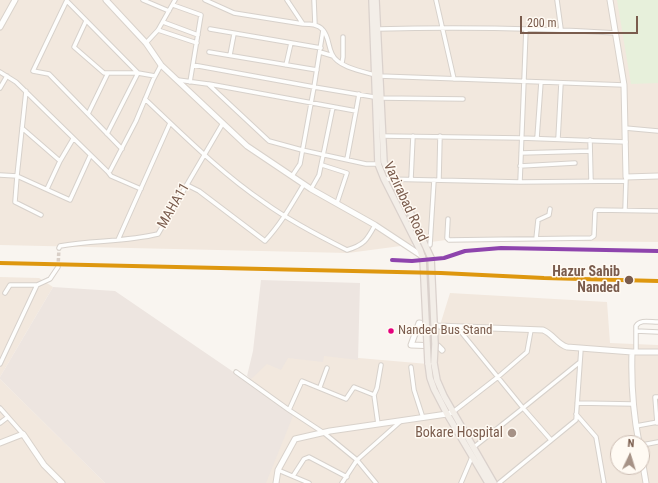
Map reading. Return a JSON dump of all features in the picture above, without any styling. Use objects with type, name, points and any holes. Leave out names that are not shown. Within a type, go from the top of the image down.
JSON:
[{"type":"main road","name":"Vazirabad Road","points":[[372,0],[381,164],[384,179],[423,257],[431,363],[437,380],[453,412],[494,483]]},
{"type":"main road","name":"Vazirabad Road","points":[[376,0],[378,29],[377,75]]},
{"type":"main road","name":"Vazirabad Road","points":[[378,97],[382,136],[381,164],[391,178],[411,214],[431,258],[435,344],[430,378],[447,414],[488,483]]},
{"type":"main road","points":[[459,434],[464,431]]},
{"type":"street","points":[[0,27],[2,17],[15,0]]},
{"type":"street","points":[[106,0],[146,43],[161,65],[247,146],[311,189],[375,224],[423,257]]},
{"type":"street","points":[[112,6],[114,0]]},
{"type":"street","points":[[143,0],[169,11]]},
{"type":"street","points":[[146,43],[158,30],[175,0]]},
{"type":"street","points":[[205,0],[234,13],[315,25],[327,34],[333,56]]},
{"type":"street","points":[[287,0],[303,24]]},
{"type":"street","points":[[314,0],[315,25]]},
{"type":"street","points":[[436,0],[454,79]]},
{"type":"street","points":[[556,0],[562,30]]},
{"type":"street","points":[[610,0],[624,85],[626,142],[625,210]]},
{"type":"street","points":[[122,149],[49,74],[33,71],[67,1],[138,73]]},
{"type":"street","points":[[173,4],[200,14],[197,44],[190,82]]},
{"type":"street","points":[[86,21],[74,47],[104,73],[138,73],[156,76]]},
{"type":"street","points":[[163,22],[198,35]]},
{"type":"street","points":[[378,29],[442,27],[616,33]]},
{"type":"street","points":[[210,29],[291,43],[320,50],[359,72],[377,75],[624,85]]},
{"type":"street","points":[[520,182],[526,29]]},
{"type":"street","points":[[158,30],[197,44]]},
{"type":"street","points":[[292,176],[300,164],[323,30]]},
{"type":"street","points":[[230,55],[234,34]]},
{"type":"street","points":[[342,63],[343,37]]},
{"type":"street","points":[[286,65],[291,43]]},
{"type":"street","points":[[209,52],[317,70]]},
{"type":"street","points":[[108,172],[122,149],[161,65]]},
{"type":"street","points":[[193,65],[378,97],[463,99]]},
{"type":"street","points":[[0,72],[16,82],[26,91],[111,176],[141,189]]},
{"type":"street","points":[[88,114],[108,73]]},
{"type":"street","points":[[107,134],[138,73]]},
{"type":"street","points":[[0,88],[7,76]]},
{"type":"street","points":[[178,80],[208,84],[356,111]]},
{"type":"street","points":[[537,138],[541,82]]},
{"type":"street","points":[[558,139],[561,83]]},
{"type":"street","points":[[208,84],[269,141],[366,164],[381,164]]},
{"type":"street","points":[[26,91],[16,176],[15,202],[41,215]]},
{"type":"street","points":[[347,159],[359,94]]},
{"type":"street","points":[[145,99],[204,155],[259,199],[317,235],[346,250],[364,244],[375,224]]},
{"type":"street","points":[[311,189],[320,175],[333,106]]},
{"type":"street","points":[[118,240],[170,123]]},
{"type":"street","name":"MAHA11","points":[[59,248],[60,246],[71,244],[118,240],[158,234],[223,123]]},
{"type":"street","points":[[22,128],[60,161]]},
{"type":"street","points":[[625,128],[658,131]]},
{"type":"street","points":[[382,136],[537,138],[626,142]]},
{"type":"street","points":[[411,179],[413,136]]},
{"type":"street","points":[[439,180],[440,136]]},
{"type":"street","points":[[47,189],[72,138]]},
{"type":"street","points":[[590,140],[591,181]]},
{"type":"street","points":[[521,153],[590,150]]},
{"type":"street","points":[[0,175],[16,176],[70,200],[90,156]]},
{"type":"street","points":[[520,166],[575,163]]},
{"type":"street","points":[[322,165],[347,173],[337,203]]},
{"type":"street","points":[[384,179],[520,182],[591,181],[658,176]]},
{"type":"street","points":[[430,244],[434,180]]},
{"type":"street","points":[[187,184],[199,191],[265,241],[285,215],[304,184]]},
{"type":"street","points":[[536,239],[538,220],[549,215],[550,209]]},
{"type":"street","points":[[448,219],[447,238],[449,240],[593,238],[595,211],[658,211]]},
{"type":"street","points":[[6,293],[10,285],[37,285],[50,279],[58,267]]},
{"type":"street","points":[[0,364],[37,285]]},
{"type":"street","points":[[638,435],[631,386],[636,326],[641,321],[658,322]]},
{"type":"street","points":[[442,350],[438,346],[411,345],[419,323],[438,326],[545,331],[563,346],[581,349],[658,352]]},
{"type":"street","points":[[457,327],[551,440]]},
{"type":"street","points":[[276,483],[278,470],[295,439],[453,412],[498,378],[527,352],[531,330]]},
{"type":"street","points":[[636,331],[658,332]]},
{"type":"street","points":[[499,483],[576,420],[581,349]]},
{"type":"street","points":[[474,447],[580,362]]},
{"type":"street","points":[[378,424],[374,395],[377,388],[381,364]]},
{"type":"street","points":[[411,367],[414,390],[423,418]]},
{"type":"street","points":[[320,387],[327,368]]},
{"type":"street","points":[[236,372],[324,433],[357,460],[376,483]]},
{"type":"street","points":[[289,410],[302,381],[320,387],[346,399],[354,387],[374,395]]},
{"type":"street","points":[[636,426],[658,422],[655,397],[658,397]]},
{"type":"street","points":[[577,403],[633,404]]},
{"type":"street","points":[[0,408],[23,434],[44,465],[62,483]]},
{"type":"street","points":[[576,414],[596,437],[604,483]]},
{"type":"street","points":[[0,423],[8,417]]},
{"type":"street","points":[[342,483],[357,460],[401,421]]},
{"type":"street","points":[[0,443],[23,434]]},
{"type":"street","points":[[293,476],[304,459],[313,457],[346,476]]},
{"type":"street","points":[[462,483],[472,457]]},
{"type":"street","points":[[278,470],[309,483]]},
{"type":"shaded area","points":[[0,0],[658,0],[658,242],[446,240],[348,253],[0,245]]},
{"type":"shaded area","points":[[0,277],[39,278],[53,287],[0,377]]},
{"type":"shaded area","points":[[261,280],[360,283],[358,360],[324,356],[323,362],[288,358],[281,370],[267,364],[251,379],[247,376],[253,351]]},
{"type":"shaded area","points":[[53,287],[115,291],[235,373],[247,379],[293,416],[266,483],[105,483],[0,379]]},
{"type":"shaded area","points":[[450,293],[607,302],[610,343],[658,345],[658,483],[263,483],[247,379],[278,351],[428,364]]},
{"type":"shaded area","points":[[0,379],[105,483],[0,483]]},
{"type":"green space","points":[[617,0],[658,0],[658,83],[631,84]]},
{"type":"tunnel","points":[[58,267],[59,248]]},
{"type":"transit line","points":[[392,260],[412,261],[444,258],[465,251],[501,248],[658,251]]},
{"type":"transit line","points":[[0,263],[441,273],[544,278],[658,281]]},
{"type":"place","name":"Hazur Sahib Nanded","points":[[629,280]]},
{"type":"place","name":"Nanded Bus Stand","points":[[391,331]]},
{"type":"place","name":"Bokare Hospital","points":[[512,433]]}]
